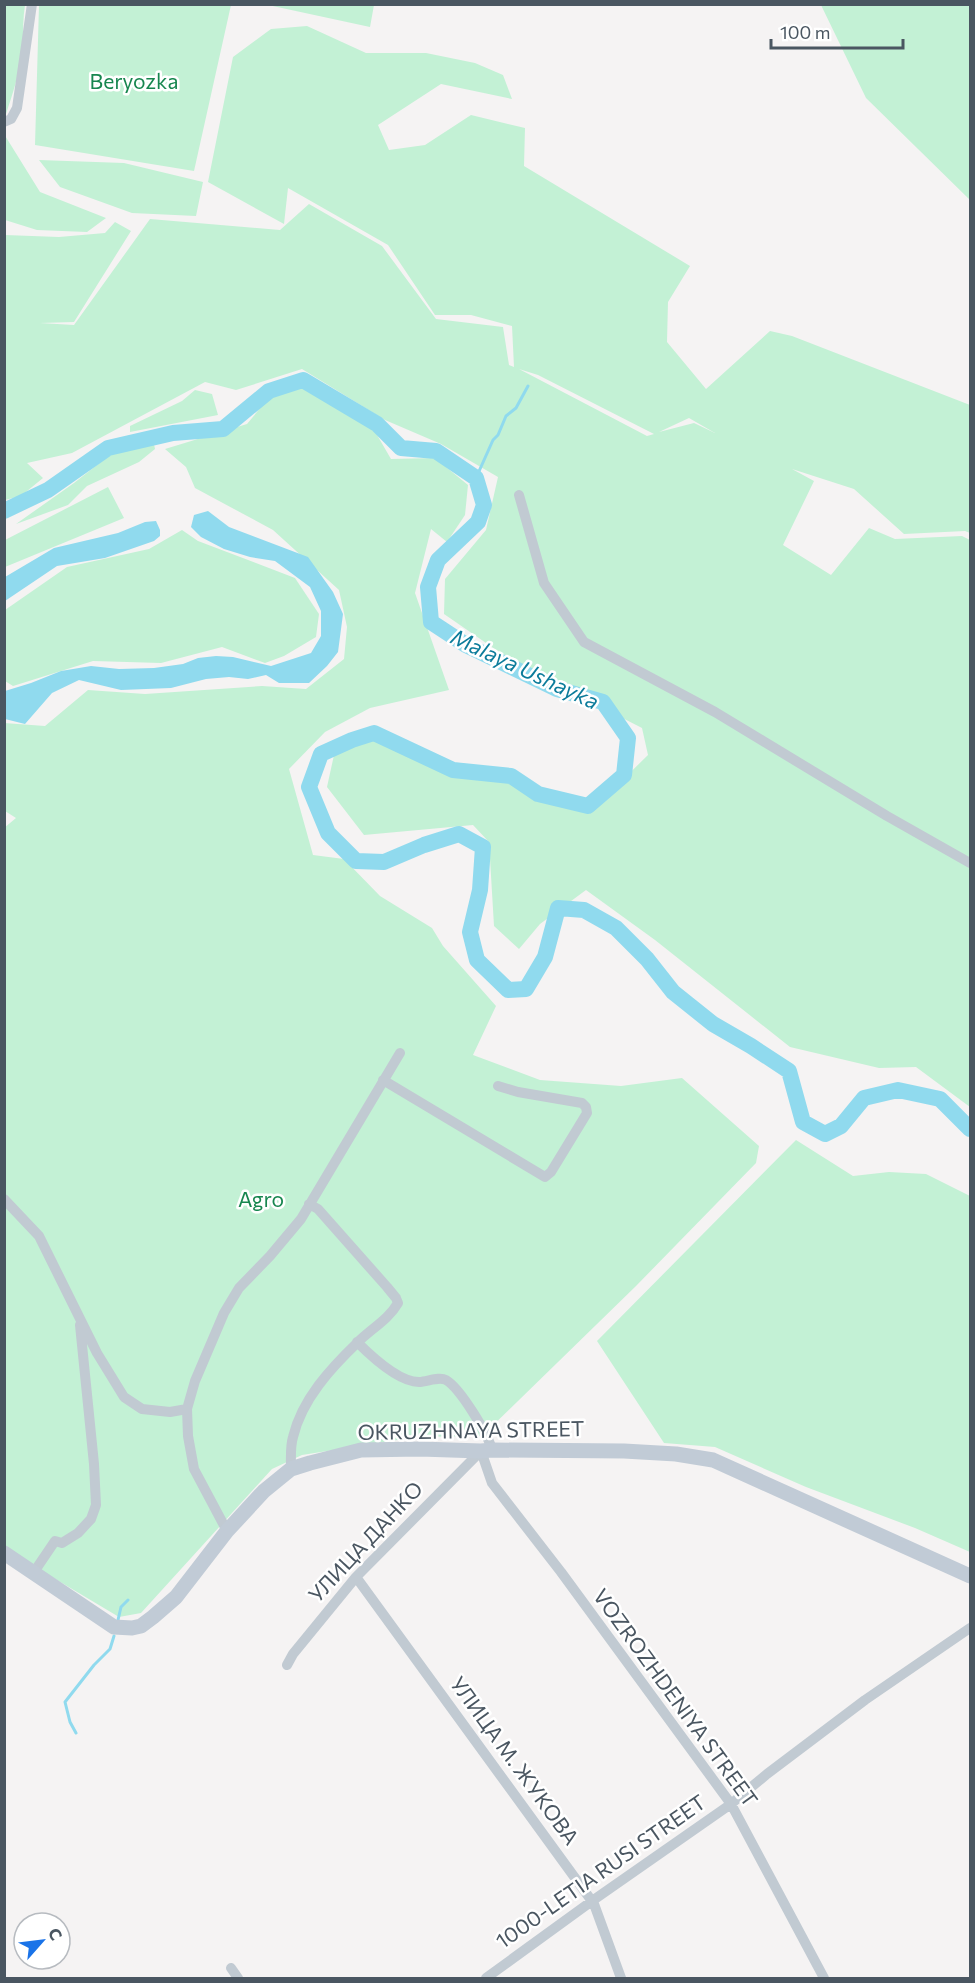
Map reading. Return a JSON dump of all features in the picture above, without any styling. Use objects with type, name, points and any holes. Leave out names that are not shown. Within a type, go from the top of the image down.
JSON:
[{"type":"street","points":[[4,122],[11,119],[17,108],[32,4]]},
{"type":"street","points":[[519,495],[544,583],[584,642],[715,712],[887,816],[970,863]]},
{"type":"street","points":[[227,1531],[194,1469],[188,1436],[187,1409],[195,1381],[224,1312],[239,1288],[286,1239],[399,1053]]},
{"type":"street","points":[[383,1080],[545,1177],[551,1172],[587,1113],[586,1107],[582,1102],[518,1092],[498,1086]]},
{"type":"street","points":[[4,1199],[39,1236],[97,1353],[124,1397],[142,1409],[170,1412],[187,1409]]},
{"type":"street","points":[[291,1469],[292,1438],[305,1404],[330,1371],[357,1342],[394,1310],[398,1303],[318,1209],[309,1204]]},
{"type":"street","points":[[34,1572],[55,1541],[62,1543],[78,1533],[91,1519],[96,1504],[78,1313]]},
{"type":"street","name":"VOZROZHDENIYA STREET","points":[[357,1342],[396,1374],[416,1382],[442,1379],[448,1381],[458,1391],[489,1438],[487,1450],[492,1483],[561,1572],[731,1804],[824,1978]]},
{"type":"street","name":"OKRUZHNAYA STREET","points":[[4,1553],[114,1627],[132,1628],[141,1626],[176,1597],[227,1531],[264,1491],[291,1469],[361,1450],[624,1451],[676,1454],[713,1460],[970,1576]]},
{"type":"street","name":"УЛИЦА ДАНКО","points":[[286,1665],[356,1576],[487,1450]]},
{"type":"street","name":"УЛИЦА М. ЖУКОВА","points":[[356,1576],[592,1901],[621,1978]]},
{"type":"street","name":"1000-LETIA RUSI STREET","points":[[486,1978],[731,1804],[766,1774],[865,1700],[970,1628]]},
{"type":"street","points":[[231,1968],[238,1978]]},
{"type":"green space","points":[[374,4],[370,27],[268,5]]},
{"type":"green space","points":[[5,5],[25,5],[21,61],[6,114]]},
{"type":"green space","name":"Beryozka","points":[[39,5],[231,5],[194,171],[35,145]]},
{"type":"green space","points":[[821,5],[970,5],[970,200],[866,98]]},
{"type":"green space","points":[[307,26],[366,53],[426,53],[475,63],[503,75],[512,99],[441,84],[378,125],[389,150],[425,145],[471,115],[525,128],[524,166],[690,266],[668,302],[667,342],[706,389],[770,331],[792,336],[970,405],[970,533],[965,531],[904,534],[854,489],[792,469],[814,481],[783,545],[831,575],[869,528],[895,539],[962,536],[970,540],[970,1107],[916,1067],[879,1068],[790,1047],[655,940],[586,890],[540,924],[519,949],[494,926],[489,842],[473,825],[364,835],[327,787],[334,755],[371,739],[419,757],[504,777],[589,813],[648,755],[642,728],[515,663],[444,614],[445,579],[486,530],[498,477],[441,444],[385,420],[302,369],[236,390],[205,382],[72,453],[27,463],[43,478],[21,496],[5,500],[5,235],[59,237],[105,233],[115,222],[131,231],[74,322],[40,323],[74,325],[150,219],[280,230],[309,204],[382,246],[436,319],[503,327],[509,365],[514,367],[512,326],[471,315],[435,315],[388,245],[288,188],[284,224],[208,182],[233,57],[271,29]],"holes":[[[519,369],[538,375],[654,434],[647,436]],[[689,418],[715,433],[694,423],[659,432]]]},
{"type":"green space","points":[[4,134],[40,192],[106,218],[87,232],[37,230],[5,220]]},
{"type":"green space","points":[[39,160],[124,163],[203,182],[196,216],[132,213],[60,187]]},
{"type":"green space","name":"Agro","points":[[304,386],[373,428],[391,459],[435,458],[468,485],[465,515],[447,542],[431,529],[415,593],[449,690],[370,708],[325,732],[289,769],[313,855],[344,859],[380,896],[432,928],[443,946],[496,1006],[473,1055],[540,1080],[621,1086],[682,1078],[759,1146],[756,1163],[636,1286],[482,1436],[416,1437],[302,1455],[272,1469],[141,1613],[119,1617],[5,1549],[4,828],[16,818],[5,811],[4,723],[45,726],[88,690],[145,694],[262,686],[306,689],[344,659],[347,627],[339,590],[273,530],[195,488],[186,467],[165,449],[247,424],[271,395]]},
{"type":"green space","points":[[195,390],[212,394],[218,415],[130,432],[130,426],[182,401]]},
{"type":"green space","points":[[154,444],[155,449],[139,462],[87,486],[68,505],[16,524],[111,454]]},
{"type":"green space","points":[[108,487],[124,518],[5,567],[5,540]]},
{"type":"green space","points":[[182,530],[198,541],[295,578],[319,614],[316,637],[284,656],[265,663],[222,647],[161,663],[93,661],[13,686],[5,681],[5,610],[67,567],[149,549]]},
{"type":"green space","points":[[796,1140],[853,1176],[889,1172],[926,1174],[970,1196],[970,1552],[915,1528],[806,1487],[715,1447],[664,1443],[597,1341]]},
{"type":"water","points":[[208,511],[229,527],[308,557],[333,592],[343,614],[338,652],[327,666],[309,683],[279,683],[266,675],[248,679],[229,677],[206,679],[171,688],[121,690],[79,680],[52,693],[25,724],[5,719],[5,691],[61,671],[91,666],[119,669],[154,668],[216,656],[233,657],[271,666],[311,653],[321,636],[321,611],[310,587],[275,561],[250,557],[224,549],[201,537],[191,527],[194,515]]},
{"type":"water","points":[[156,521],[160,536],[154,541],[105,558],[57,566],[5,601],[5,577],[54,548],[118,533],[145,522]]},
{"type":"waterway","name":"Malaya Ushayka","points":[[4,511],[48,490],[108,448],[173,433],[223,429],[269,391],[303,380],[377,424],[401,448],[436,451],[476,478],[484,505],[478,522],[438,560],[428,587],[431,622],[466,645],[557,689],[603,702],[628,738],[624,775],[588,806],[538,794],[511,776],[453,770],[374,733],[321,754],[309,787],[328,833],[356,861],[384,862],[424,845],[459,834],[483,847],[480,890],[470,932],[477,960],[508,990],[526,989],[545,957],[558,908],[584,910],[616,928],[647,959],[673,992],[713,1024],[789,1071],[803,1122],[825,1134],[841,1126],[864,1098],[898,1090],[940,1099],[970,1129]]},
{"type":"waterway","points":[[476,478],[506,416],[516,408],[528,386]]},
{"type":"waterway","points":[[118,1620],[121,1607],[128,1600]]},
{"type":"waterway","points":[[76,1733],[70,1722],[65,1702],[94,1665],[110,1649],[114,1636]]}]
